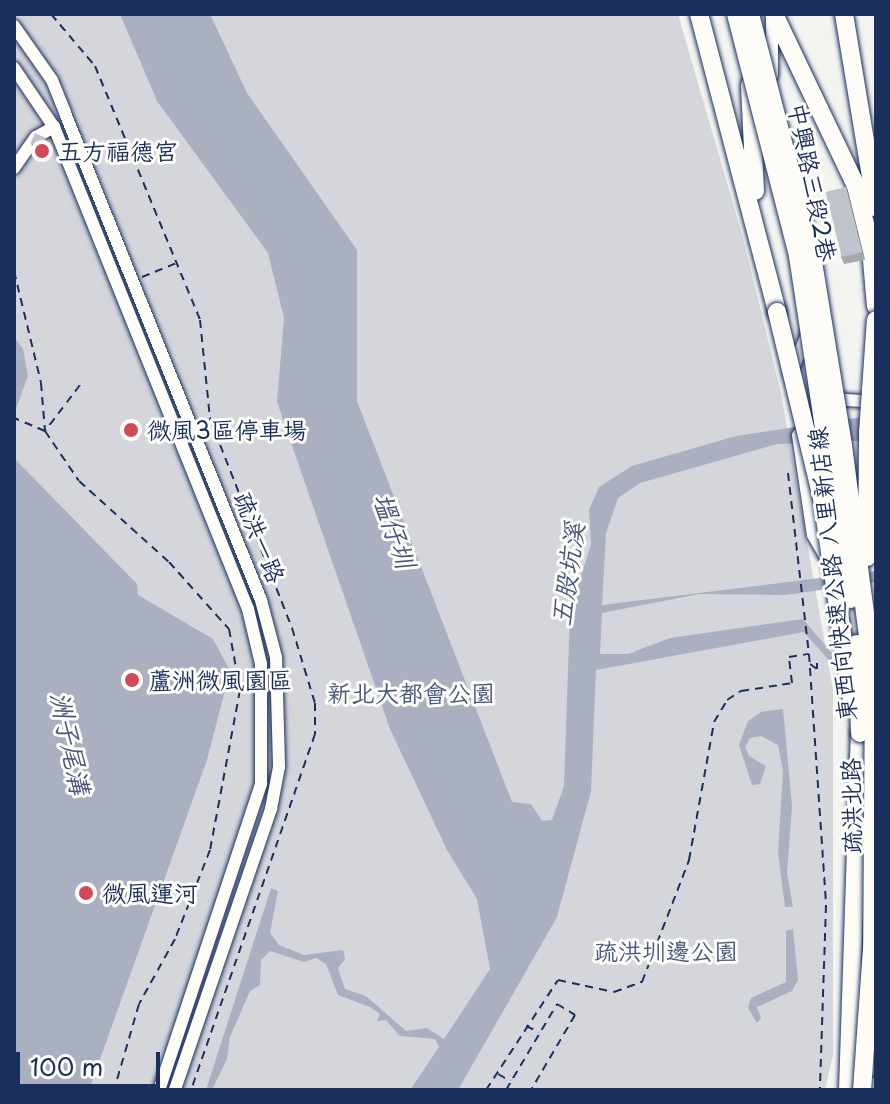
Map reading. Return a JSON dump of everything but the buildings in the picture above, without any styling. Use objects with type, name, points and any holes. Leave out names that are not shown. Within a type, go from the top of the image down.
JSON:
[{"type":"highway","points":[[699,14],[822,498],[843,657],[860,733]]},
{"type":"highway","name":"東西向快速公路 八里新店線","points":[[736,14],[798,256],[859,658],[860,733],[848,1090]]},
{"type":"highway","points":[[749,14],[754,186],[777,312]]},
{"type":"highway","name":"東西向快速公路 八里新店線","points":[[749,14],[812,256],[843,446],[874,683],[872,948],[862,1090]]},
{"type":"highway","points":[[773,14],[856,186],[871,249],[876,306]]},
{"type":"highway","points":[[844,14],[876,207]]},
{"type":"highway","points":[[874,683],[867,486],[876,320]]},
{"type":"street","name":"中興路三段2巷","points":[[773,14],[775,126],[817,310],[832,400],[876,402]]},
{"type":"street","name":"疏洪一路","points":[[14,26],[61,102],[261,600],[276,657],[279,767],[271,809],[175,1090]]},
{"type":"street","name":"疏洪一路","points":[[14,68],[54,127],[248,609],[261,664],[261,784],[159,1090]]},
{"type":"street","points":[[14,168],[36,137],[54,127]]},
{"type":"street","points":[[817,310],[793,371],[792,400],[810,521],[827,560],[859,598]]},
{"type":"street","points":[[793,371],[826,365]]},
{"type":"street","name":"疏洪北路","points":[[871,446],[838,447],[859,598],[871,723],[876,911]]},
{"type":"street","points":[[810,521],[846,516]]},
{"type":"street","points":[[827,560],[876,554]]},
{"type":"street","points":[[876,1083],[876,1090]]},
{"type":"path","points":[[142,277],[177,263]]},
{"type":"path","points":[[14,271],[41,383],[45,431],[79,481],[179,572],[229,629],[239,676],[232,750],[210,850],[175,939],[139,1004],[114,1090]]},
{"type":"path","points":[[45,431],[80,385]]},
{"type":"path","points":[[14,418],[45,431]]},
{"type":"path","points":[[788,473],[811,664],[826,905],[820,1090]]},
{"type":"path","points":[[486,1090],[558,980],[614,992],[642,982],[689,860],[714,722],[727,700],[741,691],[792,683],[789,657],[809,654]]},
{"type":"path","points":[[811,664],[817,669],[817,663]]},
{"type":"path","points":[[506,1090],[557,1004],[575,1015],[531,1090]]},
{"type":"path","points":[[526,1026],[540,1033]]},
{"type":"path","points":[[497,1073],[511,1081]]},
{"type":"green space","name":"新北大都會公園","points":[[14,14],[678,14],[743,238],[781,393],[833,690],[833,1055],[825,1090],[14,1090]]},
{"type":"water","name":"塭仔圳","points":[[120,14],[210,14],[247,93],[357,250],[357,401],[512,802],[531,804],[542,821],[552,820],[564,786],[570,612],[591,544],[589,510],[599,487],[632,466],[736,436],[876,415],[876,440],[777,444],[640,483],[618,498],[606,533],[602,605],[876,571],[876,582],[786,595],[699,594],[602,613],[600,654],[628,654],[670,638],[803,619],[848,672],[846,680],[804,632],[596,670],[591,791],[557,917],[458,1090],[410,1090],[439,1047],[435,1039],[400,1036],[386,1020],[377,1021],[380,1014],[370,1007],[338,995],[326,964],[316,958],[304,962],[270,951],[261,960],[260,985],[250,991],[230,1037],[227,1059],[212,1090],[206,1090],[271,888],[278,891],[270,933],[279,945],[304,955],[343,950],[345,959],[338,968],[345,989],[366,996],[406,1031],[427,1028],[444,1039],[490,969],[477,899],[447,850],[390,729],[277,402],[284,318],[268,253],[157,101]]},
{"type":"water","points":[[14,337],[23,349],[28,376],[14,414]]},
{"type":"water","name":"微風運河","points":[[14,458],[137,584],[138,595],[213,639],[230,671],[207,760],[89,1090],[14,1090]]},
{"type":"water","points":[[783,709],[792,806],[787,873],[793,907],[785,907],[778,852],[783,771],[778,745],[761,736],[750,738],[745,747],[749,756],[766,766],[760,784],[752,785],[739,745],[748,721],[761,712]]},
{"type":"water","points":[[793,929],[798,980],[792,991],[757,1007],[761,1018],[757,1023],[748,1008],[751,998],[786,982],[786,931]]},
{"type":"place","name":"五方福德宮","points":[[42,151]]},
{"type":"place","name":"微風3區停車場","points":[[131,430]]},
{"type":"place","name":"蘆洲微風園區","points":[[132,680]]},
{"type":"place","name":"微風運河","points":[[86,893]]},
{"type":"water label","name":"五股坑溪","points":[[567,574]]},
{"type":"water label","name":"洲子尾溝","points":[[71,743]]},
{"type":"park label","name":"疏洪圳邊公園","points":[[666,951]]}]
